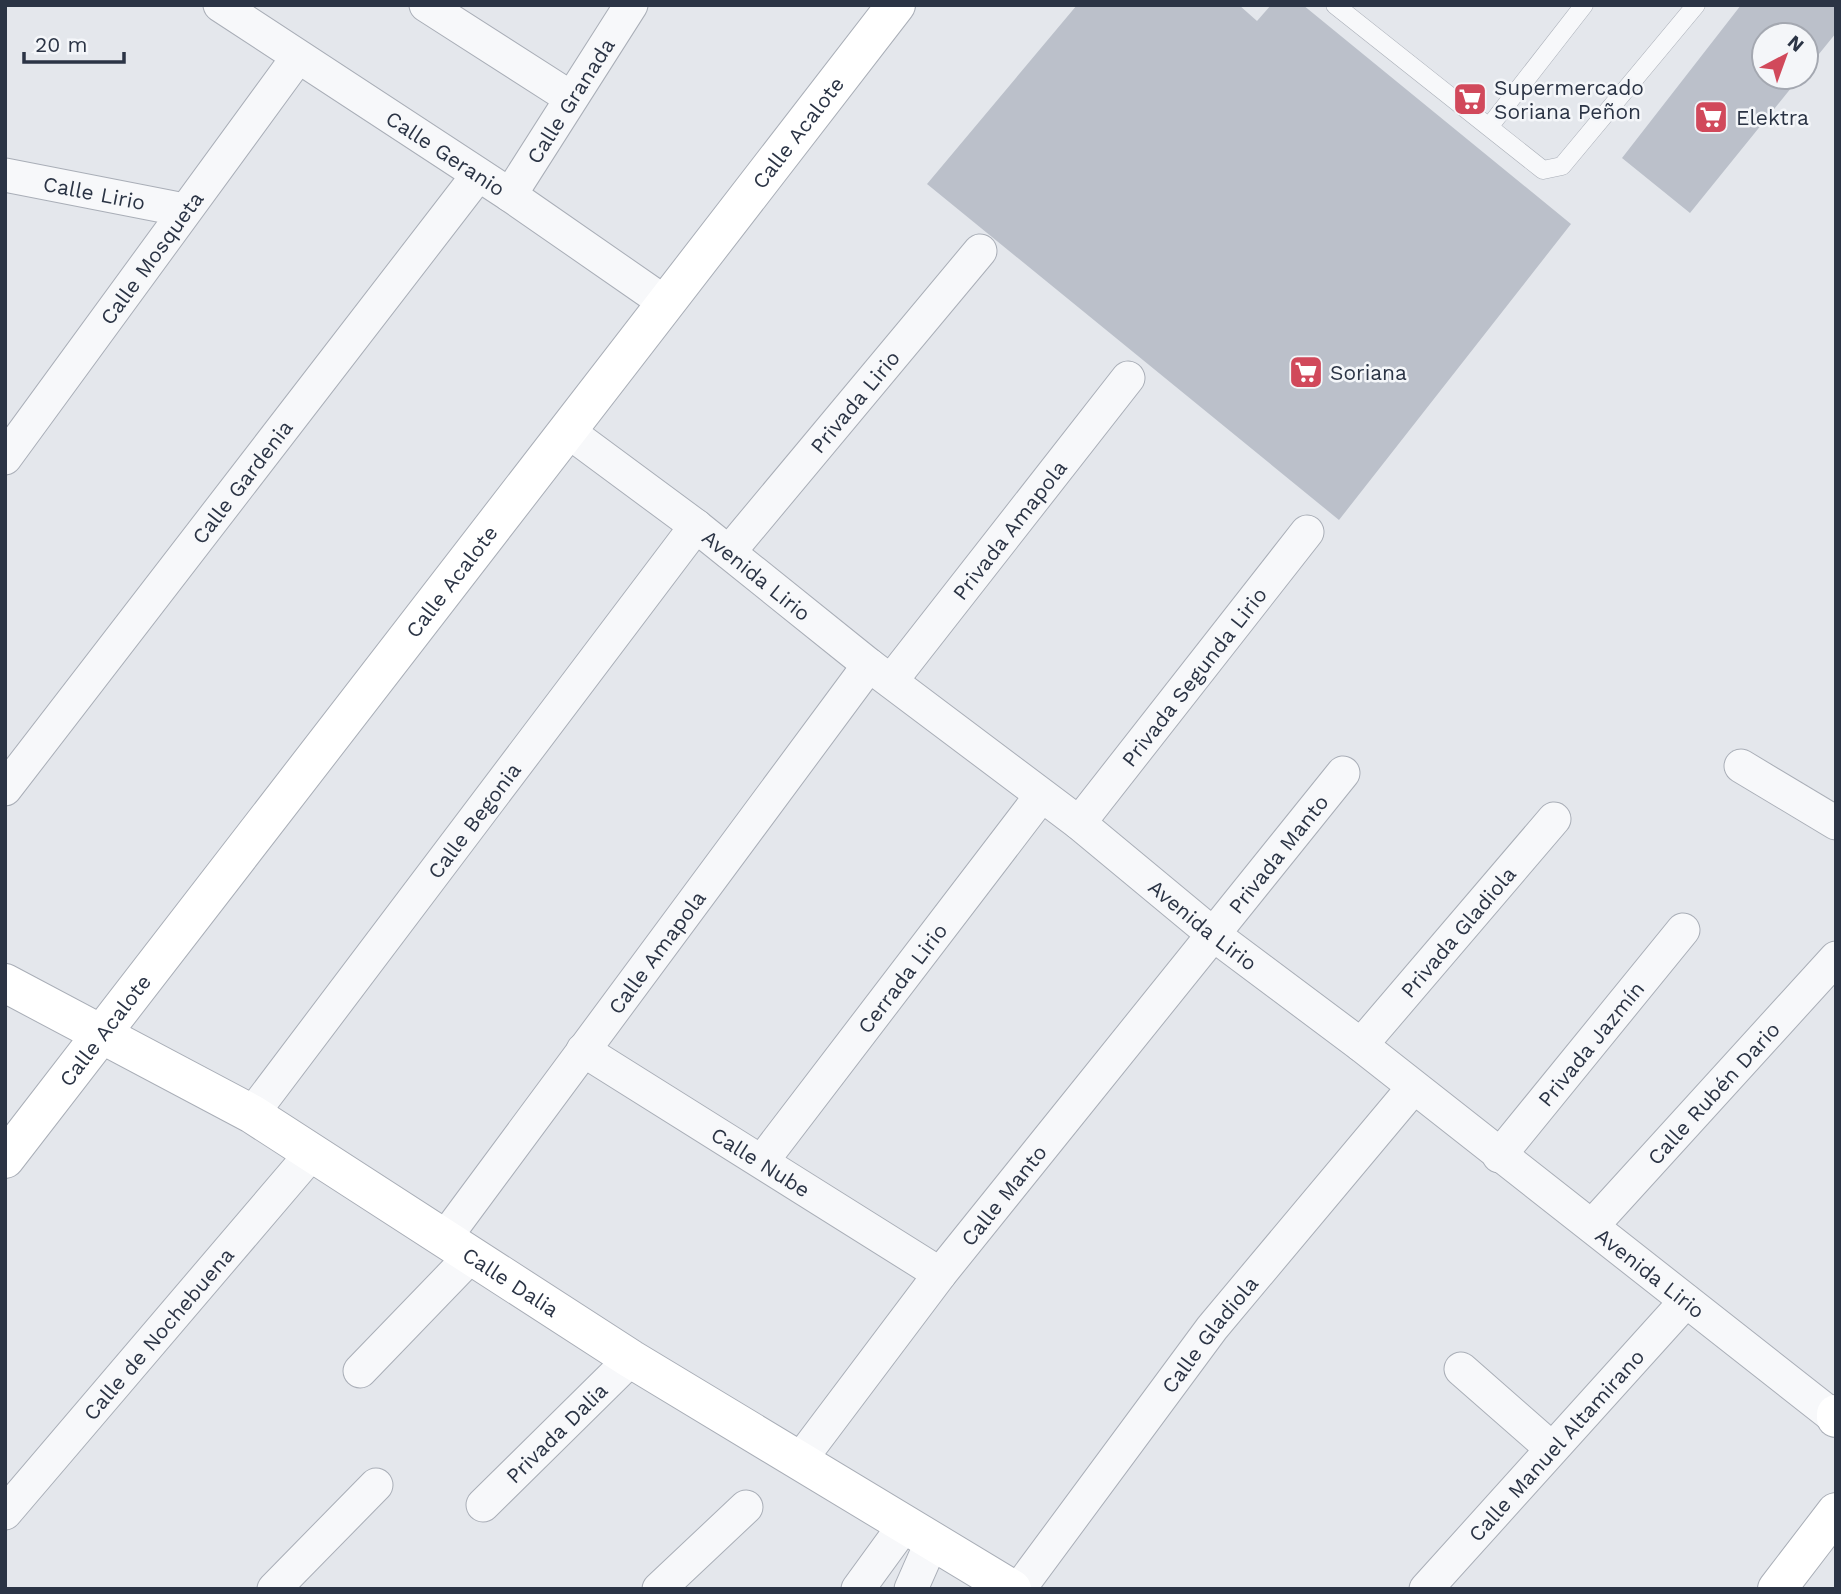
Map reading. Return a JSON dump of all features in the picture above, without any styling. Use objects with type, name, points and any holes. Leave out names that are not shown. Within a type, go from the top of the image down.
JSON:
[{"type":"street","name":"Calle Geranio","points":[[220,5],[510,195],[667,304]]},
{"type":"street","points":[[426,5],[571,98]]},
{"type":"street","name":"Calle Granada","points":[[510,195],[631,5]]},
{"type":"street","name":"Calle Acalote","points":[[5,1159],[569,432],[896,5]]},
{"type":"street","name":"Calle Mosqueta","points":[[5,458],[298,57]]},
{"type":"street","name":"Calle Lirio","points":[[5,175],[184,210]]},
{"type":"street","name":"Calle Gardenia","points":[[5,789],[478,175]]},
{"type":"street","name":"Privada Lirio","points":[[729,552],[980,251]]},
{"type":"street","name":"Privada Amapola","points":[[880,673],[1128,378]]},
{"type":"street","name":"Avenida Lirio","points":[[569,432],[696,526],[880,673],[1079,823],[1214,935],[1361,1045],[1499,1156],[1835,1416]]},
{"type":"street","name":"Calle Begonia","points":[[252,1114],[696,526]]},
{"type":"street","name":"Privada Segunda Lirio","points":[[1079,823],[1307,532]]},
{"type":"street","name":"Calle Amapola","points":[[457,1248],[583,1050],[880,673]]},
{"type":"street","points":[[1741,766],[1836,823]]},
{"type":"street","name":"Privada Manto","points":[[1214,935],[1343,773]]},
{"type":"street","name":"Cerrada Lirio","points":[[764,1160],[1041,796]]},
{"type":"street","name":"Privada Gladiola","points":[[1361,1045],[1554,819]]},
{"type":"street","name":"Privada Jazmín","points":[[1499,1156],[1683,930]]},
{"type":"street","name":"Calle Manto","points":[[800,1460],[940,1273],[1214,935]]},
{"type":"street","name":"Calle Rubén Dario","points":[[1592,1226],[1836,958]]},
{"type":"street","name":"Calle Dalia","points":[[5,983],[252,1114],[631,1359],[920,1531],[1012,1589]]},
{"type":"street","name":"Calle Nube","points":[[583,1050],[764,1160],[940,1273]]},
{"type":"street","name":"Calle Gladiola","points":[[1019,1589],[1212,1328],[1413,1088]]},
{"type":"street","name":"Calle de Nochebuena","points":[[5,1513],[312,1153]]},
{"type":"street","points":[[360,1371],[457,1248]]},
{"type":"street","name":"Calle Manuel Altamirano","points":[[1426,1589],[1686,1301]]},
{"type":"street","name":"Privada Dalia","points":[[483,1505],[631,1359]]},
{"type":"street","points":[[1461,1369],[1551,1448]]},
{"type":"street","points":[[274,1589],[376,1485]]},
{"type":"street","points":[[659,1589],[746,1507]]},
{"type":"street","points":[[1777,1589],[1836,1512]]},
{"type":"street","points":[[858,1589],[920,1531]]},
{"type":"street","points":[[911,1589],[920,1531]]},
{"type":"lane","points":[[1335,5],[1543,170],[1552,171],[1562,166],[1696,5]]},
{"type":"lane","points":[[1489,127],[1584,5]]},
{"type":"building","name":"Soriana","points":[[1077,5],[1239,5],[1257,21],[1271,5],[1303,5],[1571,224],[1339,520],[927,184]]},
{"type":"building","name":"Elektra","points":[[1741,5],[1836,5],[1836,33],[1820,53],[1820,21],[1750,21],[1750,91],[1789,91],[1690,213],[1622,158]]},
{"type":"place","name":"Supermercado Soriana Peñon","points":[[1470,99]]},
{"type":"place","name":"Elektra","points":[[1711,117]]},
{"type":"place","name":"Soriana","points":[[1306,372]]}]
